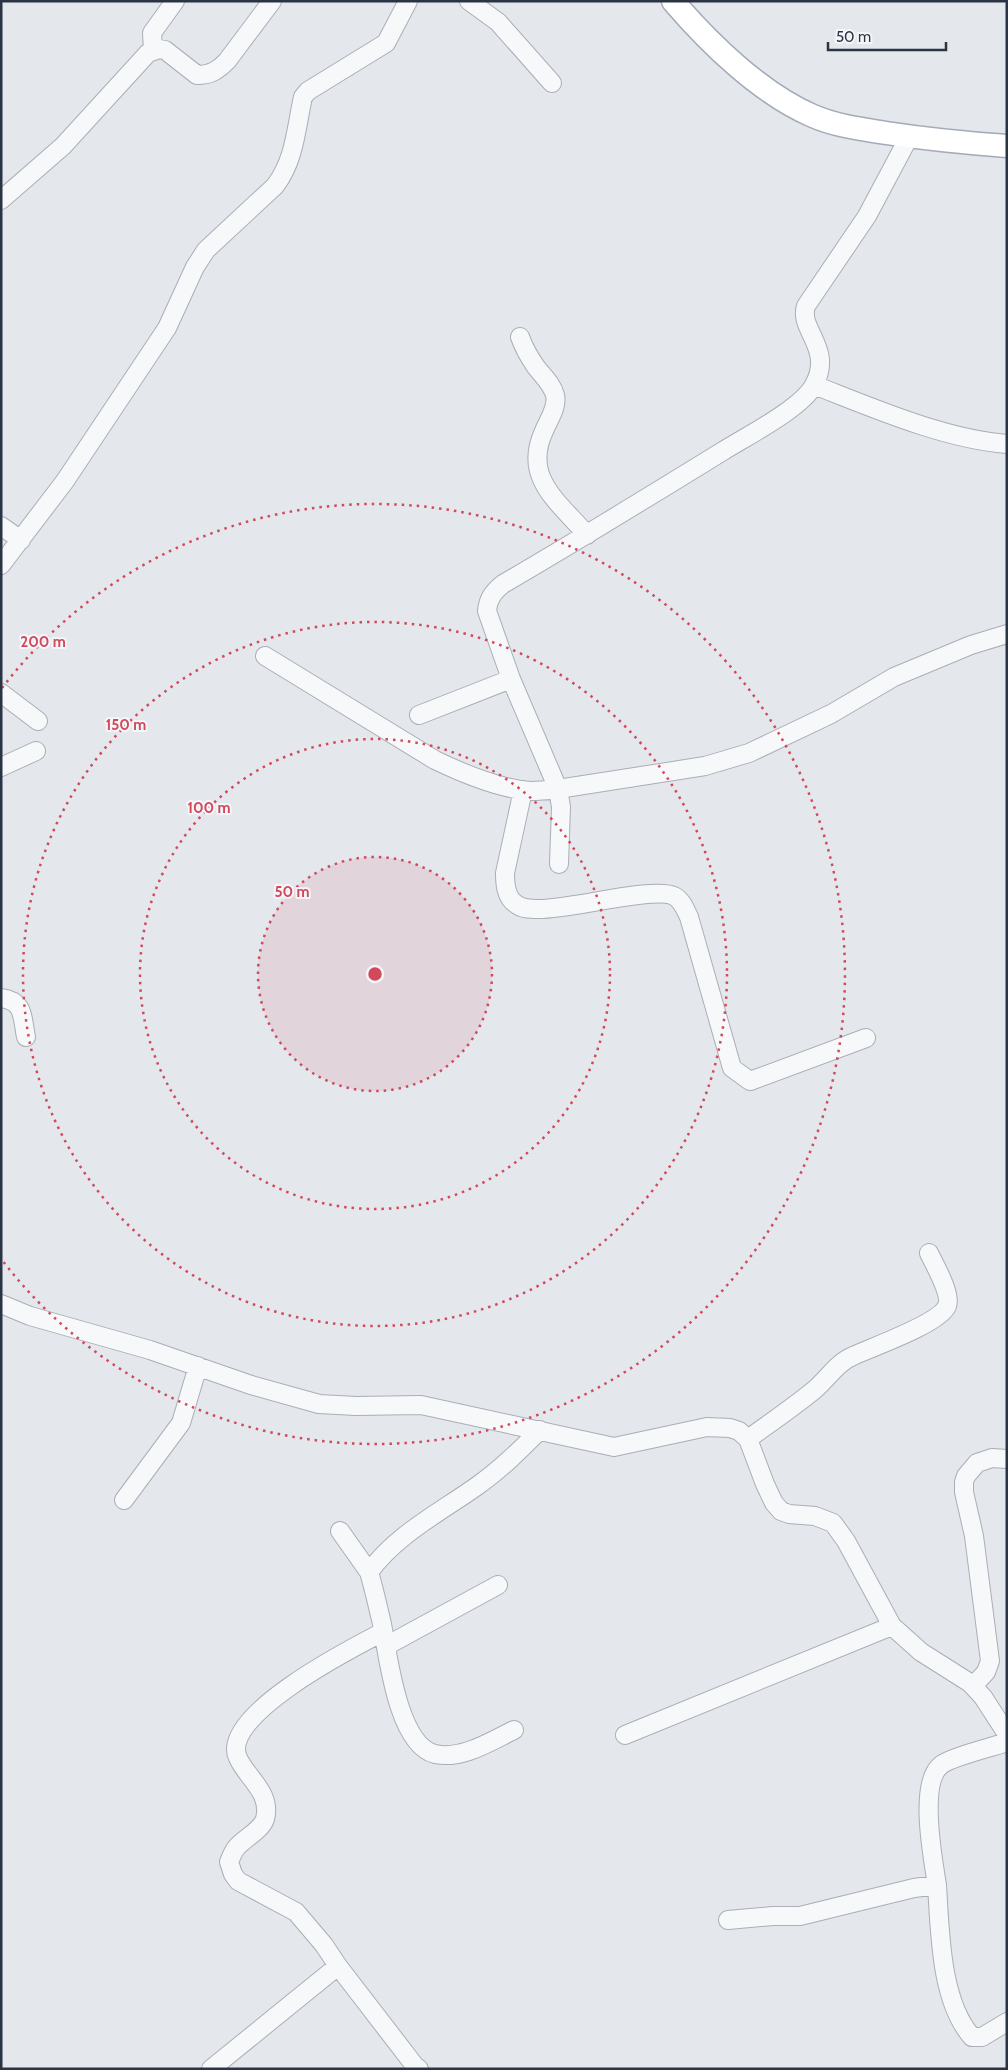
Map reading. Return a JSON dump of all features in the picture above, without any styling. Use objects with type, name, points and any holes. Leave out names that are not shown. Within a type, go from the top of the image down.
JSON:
[{"type":"main road","points":[[673,1],[685,16],[734,62],[768,90],[812,115],[837,124],[909,137],[1007,146]]},
{"type":"street","points":[[153,50],[152,33],[176,1]]},
{"type":"street","points":[[1,200],[63,146],[145,56],[153,50],[165,50],[197,75],[211,74],[227,61],[272,1]]},
{"type":"street","points":[[1,565],[70,474],[167,328],[195,267],[206,250],[275,186],[284,174],[293,152],[303,97],[308,90],[386,43],[394,31],[408,1]]},
{"type":"street","points":[[469,1],[498,22],[552,83]]},
{"type":"street","points":[[559,864],[561,807],[558,789],[511,679],[487,612],[488,601],[503,584],[587,535],[776,418],[798,402],[814,385],[821,366],[815,338],[805,320],[806,306],[867,216],[909,137]]},
{"type":"street","points":[[520,337],[530,358],[552,387],[555,395],[553,410],[539,441],[536,463],[539,476],[547,489],[587,535]]},
{"type":"street","points":[[814,385],[959,436],[1007,444]]},
{"type":"street","points":[[1,526],[21,540]]},
{"type":"street","points":[[265,656],[435,760],[480,778],[523,790],[558,789],[705,766],[749,753],[831,714],[894,677],[944,655],[1007,634]]},
{"type":"street","points":[[419,714],[511,679]]},
{"type":"street","points":[[1,693],[38,721]]},
{"type":"street","points":[[1,767],[36,750]]},
{"type":"street","points":[[523,790],[505,873],[509,896],[515,904],[523,908],[550,909],[648,894],[667,893],[682,902],[689,917],[732,1068],[750,1081],[866,1038]]},
{"type":"street","points":[[1,998],[16,1002],[21,1012],[26,1038]]},
{"type":"street","points":[[748,1439],[813,1391],[839,1364],[850,1357],[908,1332],[944,1311],[948,1304],[946,1289],[928,1252]]},
{"type":"street","points":[[1,1304],[30,1316],[150,1350],[300,1400],[318,1404],[356,1406],[421,1404],[614,1447],[707,1426],[730,1428],[739,1431],[748,1439],[774,1503],[781,1510],[789,1514],[815,1516],[833,1523],[846,1541],[892,1626],[921,1652],[973,1686],[983,1697],[1007,1734]]},
{"type":"street","points":[[124,1500],[181,1423],[198,1366]]},
{"type":"street","points":[[369,1572],[382,1555],[417,1526],[478,1486],[540,1430]]},
{"type":"street","points":[[973,1686],[986,1672],[990,1661],[974,1536],[967,1508],[964,1482],[966,1476],[977,1463],[992,1458],[1007,1459]]},
{"type":"street","points":[[340,1531],[369,1572],[402,1713],[411,1733],[426,1751],[444,1755],[461,1753],[514,1730]]},
{"type":"street","points":[[419,2069],[296,1912],[244,1885],[233,1874],[229,1862],[235,1849],[264,1821],[267,1810],[255,1780],[237,1756],[237,1747],[243,1730],[273,1698],[340,1654],[385,1639],[498,1585]]},
{"type":"street","points":[[625,1734],[892,1626]]},
{"type":"street","points":[[1007,1742],[950,1760],[941,1765],[936,1771],[932,1782],[927,1807],[948,1987],[964,2028],[972,2037],[982,2037],[1007,2022]]},
{"type":"street","points":[[728,1920],[800,1916],[914,1888],[937,1885]]},
{"type":"street","points":[[211,2069],[338,1966]]}]
